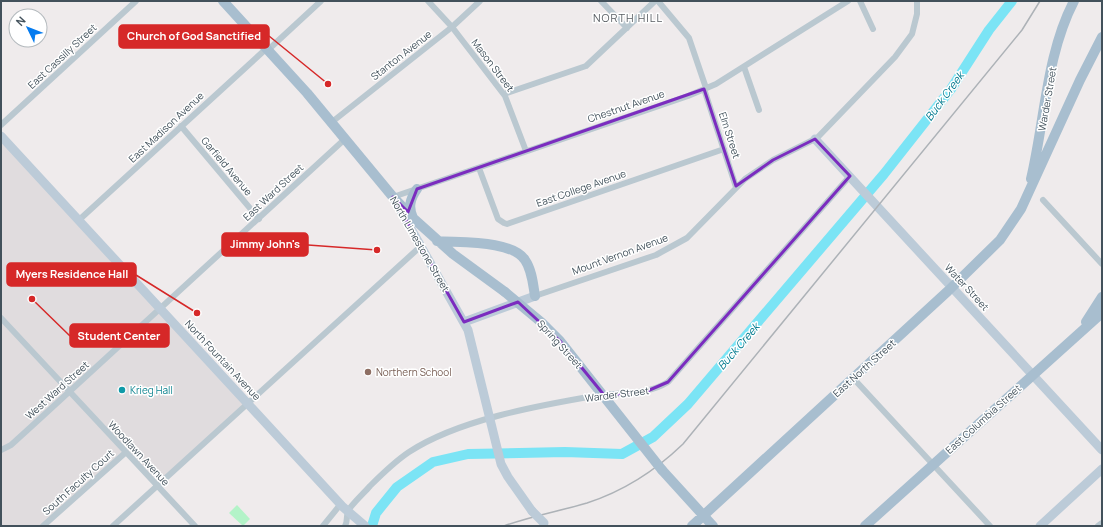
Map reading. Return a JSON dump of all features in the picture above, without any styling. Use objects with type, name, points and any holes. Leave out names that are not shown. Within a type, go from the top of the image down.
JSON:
[{"type":"main road","name":"North Limestone Street","points":[[223,1],[268,49],[346,138],[393,197]]},
{"type":"main road","name":"Warder Street","points":[[1025,200],[1040,138],[1056,48],[1066,17],[1074,1]]},
{"type":"main road","points":[[1025,200],[1080,80],[1102,37]]},
{"type":"main road","points":[[414,220],[410,211],[410,204],[417,189]]},
{"type":"main road","name":"Spring Street","points":[[393,197],[414,220],[437,241],[505,292],[541,322],[560,341],[662,470],[713,526]]},
{"type":"main road","name":"East North Street","points":[[692,526],[952,287],[1000,240],[1013,223],[1025,200]]},
{"type":"main road","points":[[437,241],[503,247],[516,251],[529,266],[535,296]]},
{"type":"main road","points":[[1077,335],[1102,297]]},
{"type":"main road","name":"East Columbia Street","points":[[865,526],[1032,374],[1102,313]]},
{"type":"street","name":"East Cassilly Street","points":[[1,125],[136,1]]},
{"type":"street","name":"East Madison Avenue","points":[[78,220],[320,1]]},
{"type":"street","name":"Mason Street","points":[[428,1],[452,28],[504,94],[526,152]]},
{"type":"street","name":"Stanton Avenue","points":[[332,122],[452,28],[480,1]]},
{"type":"street","points":[[601,1],[627,28]]},
{"type":"street","points":[[504,94],[586,66],[656,1]]},
{"type":"street","name":"Elm Street","points":[[656,1],[689,38],[736,187]]},
{"type":"street","name":"Chestnut Avenue","points":[[393,197],[705,89],[744,67],[848,1]]},
{"type":"street","points":[[860,1],[873,29]]},
{"type":"street","name":"Mount Vernon Avenue","points":[[464,322],[670,249],[687,238],[736,187],[757,170],[815,139],[888,65],[902,50],[912,34],[917,14],[917,1]]},
{"type":"street","points":[[744,67],[759,110]]},
{"type":"street","name":"Garfield Avenue","points":[[181,126],[259,219]]},
{"type":"street","name":"North Fountain Avenue","points":[[1,136],[340,505],[361,523]]},
{"type":"street","name":"East Ward Street","points":[[161,309],[346,138]]},
{"type":"street","name":"Water Street","points":[[815,139],[1102,450]]},
{"type":"street","name":"East College Avenue","points":[[479,168],[498,219],[504,224],[507,224],[724,149]]},
{"type":"street","name":"Warder Street","points":[[348,512],[384,471],[408,453],[456,428],[490,418],[595,396],[645,392],[655,389],[668,382],[852,179]]},
{"type":"street","name":"North Limestone Street","points":[[393,197],[464,322],[476,354],[493,435],[501,464],[507,476],[532,511],[545,525]]},
{"type":"street","points":[[1043,200],[1102,264]]},
{"type":"street","points":[[113,526],[421,246]]},
{"type":"street","name":"West Ward Street","points":[[1,450],[11,445],[161,309]]},
{"type":"street","name":"Woodlawn Avenue","points":[[1,318],[125,453],[195,526]]},
{"type":"street","points":[[853,378],[990,526]]},
{"type":"street","name":"South Faculty Court","points":[[43,526],[125,453]]},
{"type":"street","points":[[1040,526],[1102,469]]},
{"type":"street","points":[[323,526],[340,505]]},
{"type":"street","points":[[345,526],[348,512]]},
{"type":"street","points":[[1098,526],[1102,523]]},
{"type":"highlighted area","points":[[704,89],[736,186],[773,160],[815,139],[850,176],[668,382],[645,392],[604,395],[560,341],[518,302],[464,322],[393,197],[408,212],[417,189]]},
{"type":"shaded area","points":[[1,136],[248,404],[157,486],[125,453],[43,526],[1,526]]},
{"type":"green space","points":[[237,505],[250,519],[243,526],[229,513]]},
{"type":"waterway","name":"Buck Creek","points":[[372,526],[376,513],[397,487],[433,462],[468,454],[565,452],[622,454],[653,437],[688,404],[884,174],[951,89],[989,30],[1012,1]]},
{"type":"railway","points":[[504,526],[587,503],[614,493],[650,471],[683,444],[1022,30],[1040,1]]},
{"type":"place","name":"Church of God Sanctified","points":[[328,84]]},
{"type":"place","name":"Jimmy John's","points":[[377,250]]},
{"type":"place","name":"Student Center","points":[[32,299]]},
{"type":"place","name":"Myers Residence Hall","points":[[197,313]]},
{"type":"place","name":"Northern School","points":[[368,372]]},
{"type":"place","name":"Krieg Hall","points":[[122,390]]},
{"type":"district","name":"NORTH HILL","points":[[628,17]]}]
